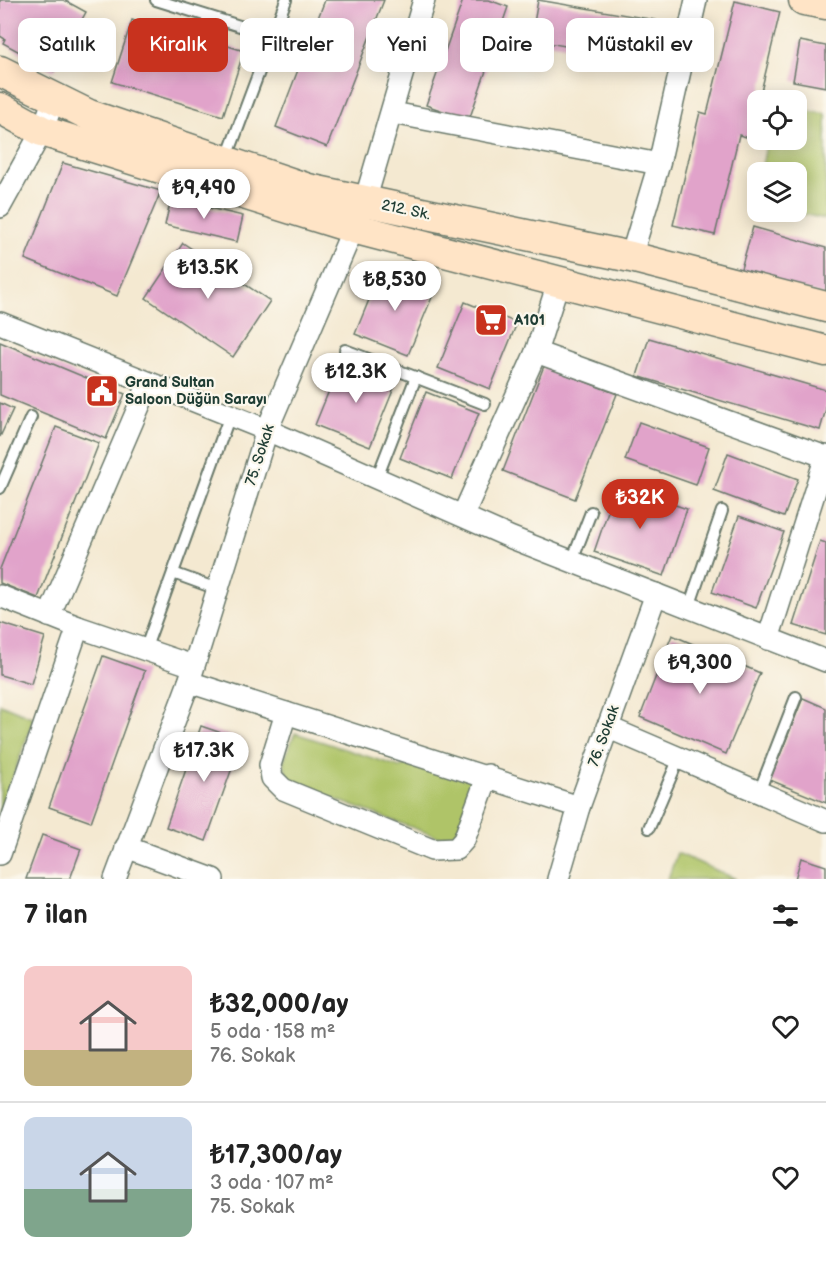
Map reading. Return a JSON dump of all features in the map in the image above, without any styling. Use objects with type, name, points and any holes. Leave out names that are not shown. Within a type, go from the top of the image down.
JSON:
[{"type":"street","name":"75. Sokak","points":[[115,879],[191,674],[267,430],[365,201],[393,113],[424,0]]},
{"type":"street","points":[[631,257],[659,164],[696,0]]},
{"type":"street","points":[[804,0],[826,4]]},
{"type":"street","name":"212. Sk.","points":[[0,71],[89,115],[308,189],[631,257],[826,307]]},
{"type":"street","points":[[0,207],[42,131],[54,99]]},
{"type":"street","points":[[0,108],[42,131],[353,228],[826,351]]},
{"type":"street","points":[[393,113],[659,164]]},
{"type":"street","points":[[463,515],[536,352],[559,280]]},
{"type":"street","points":[[0,322],[267,430],[572,561],[826,661]]},
{"type":"street","points":[[536,352],[826,457],[768,639]]},
{"type":"street","points":[[49,616],[148,383]]},
{"type":"street","name":"76. Sokak","points":[[558,879],[579,807],[656,594]]},
{"type":"street","points":[[0,596],[78,627],[145,650],[191,674],[286,713],[579,807]]},
{"type":"street","points":[[0,854],[78,627]]},
{"type":"street","points":[[286,713],[270,765],[272,778],[283,789],[432,850],[456,849],[464,840],[488,776]]},
{"type":"street","points":[[607,727],[826,821]]},
{"type":"street","points":[[126,847],[213,879]]},
{"type":"lane","points":[[156,0],[240,26]]},
{"type":"lane","points":[[279,18],[286,0]]},
{"type":"lane","points":[[226,161],[259,72]]},
{"type":"lane","points":[[345,350],[485,404]]},
{"type":"lane","points":[[377,478],[416,377]]},
{"type":"lane","points":[[145,650],[230,415]]},
{"type":"lane","points":[[0,488],[31,417]]},
{"type":"lane","points":[[689,607],[722,511]]},
{"type":"lane","points":[[572,561],[591,512]]},
{"type":"lane","points":[[173,573],[217,589]]},
{"type":"lane","points":[[759,792],[796,697]]},
{"type":"lane","points":[[650,828],[679,758]]},
{"type":"green space","points":[[807,111],[826,114],[826,219],[807,215],[807,162],[763,162],[765,150],[807,150]]},
{"type":"green space","points":[[0,704],[34,718],[0,813]]},
{"type":"green space","points":[[295,733],[400,767],[415,759],[475,780],[456,836],[451,840],[441,838],[290,783],[283,762]]},
{"type":"green space","points":[[677,853],[736,879],[668,879]]},
{"type":"building","points":[[0,0],[64,0],[86,12],[83,18],[18,18],[18,51],[3,43],[5,39],[0,36]]},
{"type":"building","points":[[325,0],[384,0],[377,18],[366,18],[366,46],[327,147],[276,127],[297,72],[354,72],[354,18],[318,18]]},
{"type":"building","points":[[463,0],[489,0],[508,7],[504,18],[460,18],[460,72],[486,72],[469,120],[426,105],[438,72],[448,72],[448,43]]},
{"type":"building","points":[[538,0],[644,18],[566,18],[566,46],[554,44],[554,18],[535,18]]},
{"type":"building","points":[[735,1],[780,12],[761,90],[747,90],[747,137],[739,135],[715,235],[673,225],[700,112],[707,114]]},
{"type":"building","points":[[128,32],[128,72],[228,72],[228,46],[240,50],[240,63],[223,116],[112,82]]},
{"type":"building","points":[[800,41],[826,46],[826,87],[793,81]]},
{"type":"building","points":[[63,163],[161,191],[117,296],[25,259]]},
{"type":"building","points":[[171,199],[243,216],[237,242],[165,225]]},
{"type":"building","points":[[753,227],[826,248],[826,296],[740,272]]},
{"type":"building","points":[[183,243],[270,301],[233,357],[146,298]]},
{"type":"building","points":[[382,268],[435,290],[408,355],[355,334]]},
{"type":"building","points":[[465,302],[517,323],[490,389],[438,368]]},
{"type":"building","points":[[649,338],[826,390],[826,409],[820,430],[637,376]]},
{"type":"building","points":[[0,342],[125,394],[106,439],[0,395]]},
{"type":"building","points":[[341,361],[396,383],[370,447],[315,425]]},
{"type":"building","points":[[544,366],[617,394],[575,499],[503,471]]},
{"type":"building","points":[[426,392],[479,413],[452,479],[400,458]]},
{"type":"building","points":[[0,403],[13,409],[0,437]]},
{"type":"building","points":[[639,422],[709,447],[696,485],[625,460]]},
{"type":"building","points":[[56,427],[99,443],[38,598],[0,583],[0,569]]},
{"type":"building","points":[[728,453],[798,479],[784,517],[714,491]]},
{"type":"building","points":[[617,485],[687,509],[664,576],[594,552]]},
{"type":"building","points":[[739,516],[784,532],[756,608],[712,592]]},
{"type":"building","points":[[820,541],[826,543],[826,635],[793,625]]},
{"type":"building","points":[[0,623],[45,637],[31,684],[0,675]]},
{"type":"building","points":[[672,635],[760,673],[726,754],[640,717]]},
{"type":"building","points":[[103,656],[145,671],[91,822],[49,807]]},
{"type":"building","points":[[803,698],[826,708],[826,803],[770,780]]},
{"type":"building","points":[[201,726],[242,740],[206,841],[166,827]]},
{"type":"building","points":[[42,835],[81,849],[70,879],[26,879]]},
{"type":"building","points":[[801,858],[826,866],[826,879],[795,879]]},
{"type":"place","name":"A101","points":[[491,320]]},
{"type":"place","name":"Grand Sultan Saloon Düğün Sarayı","points":[[102,391]]}]
